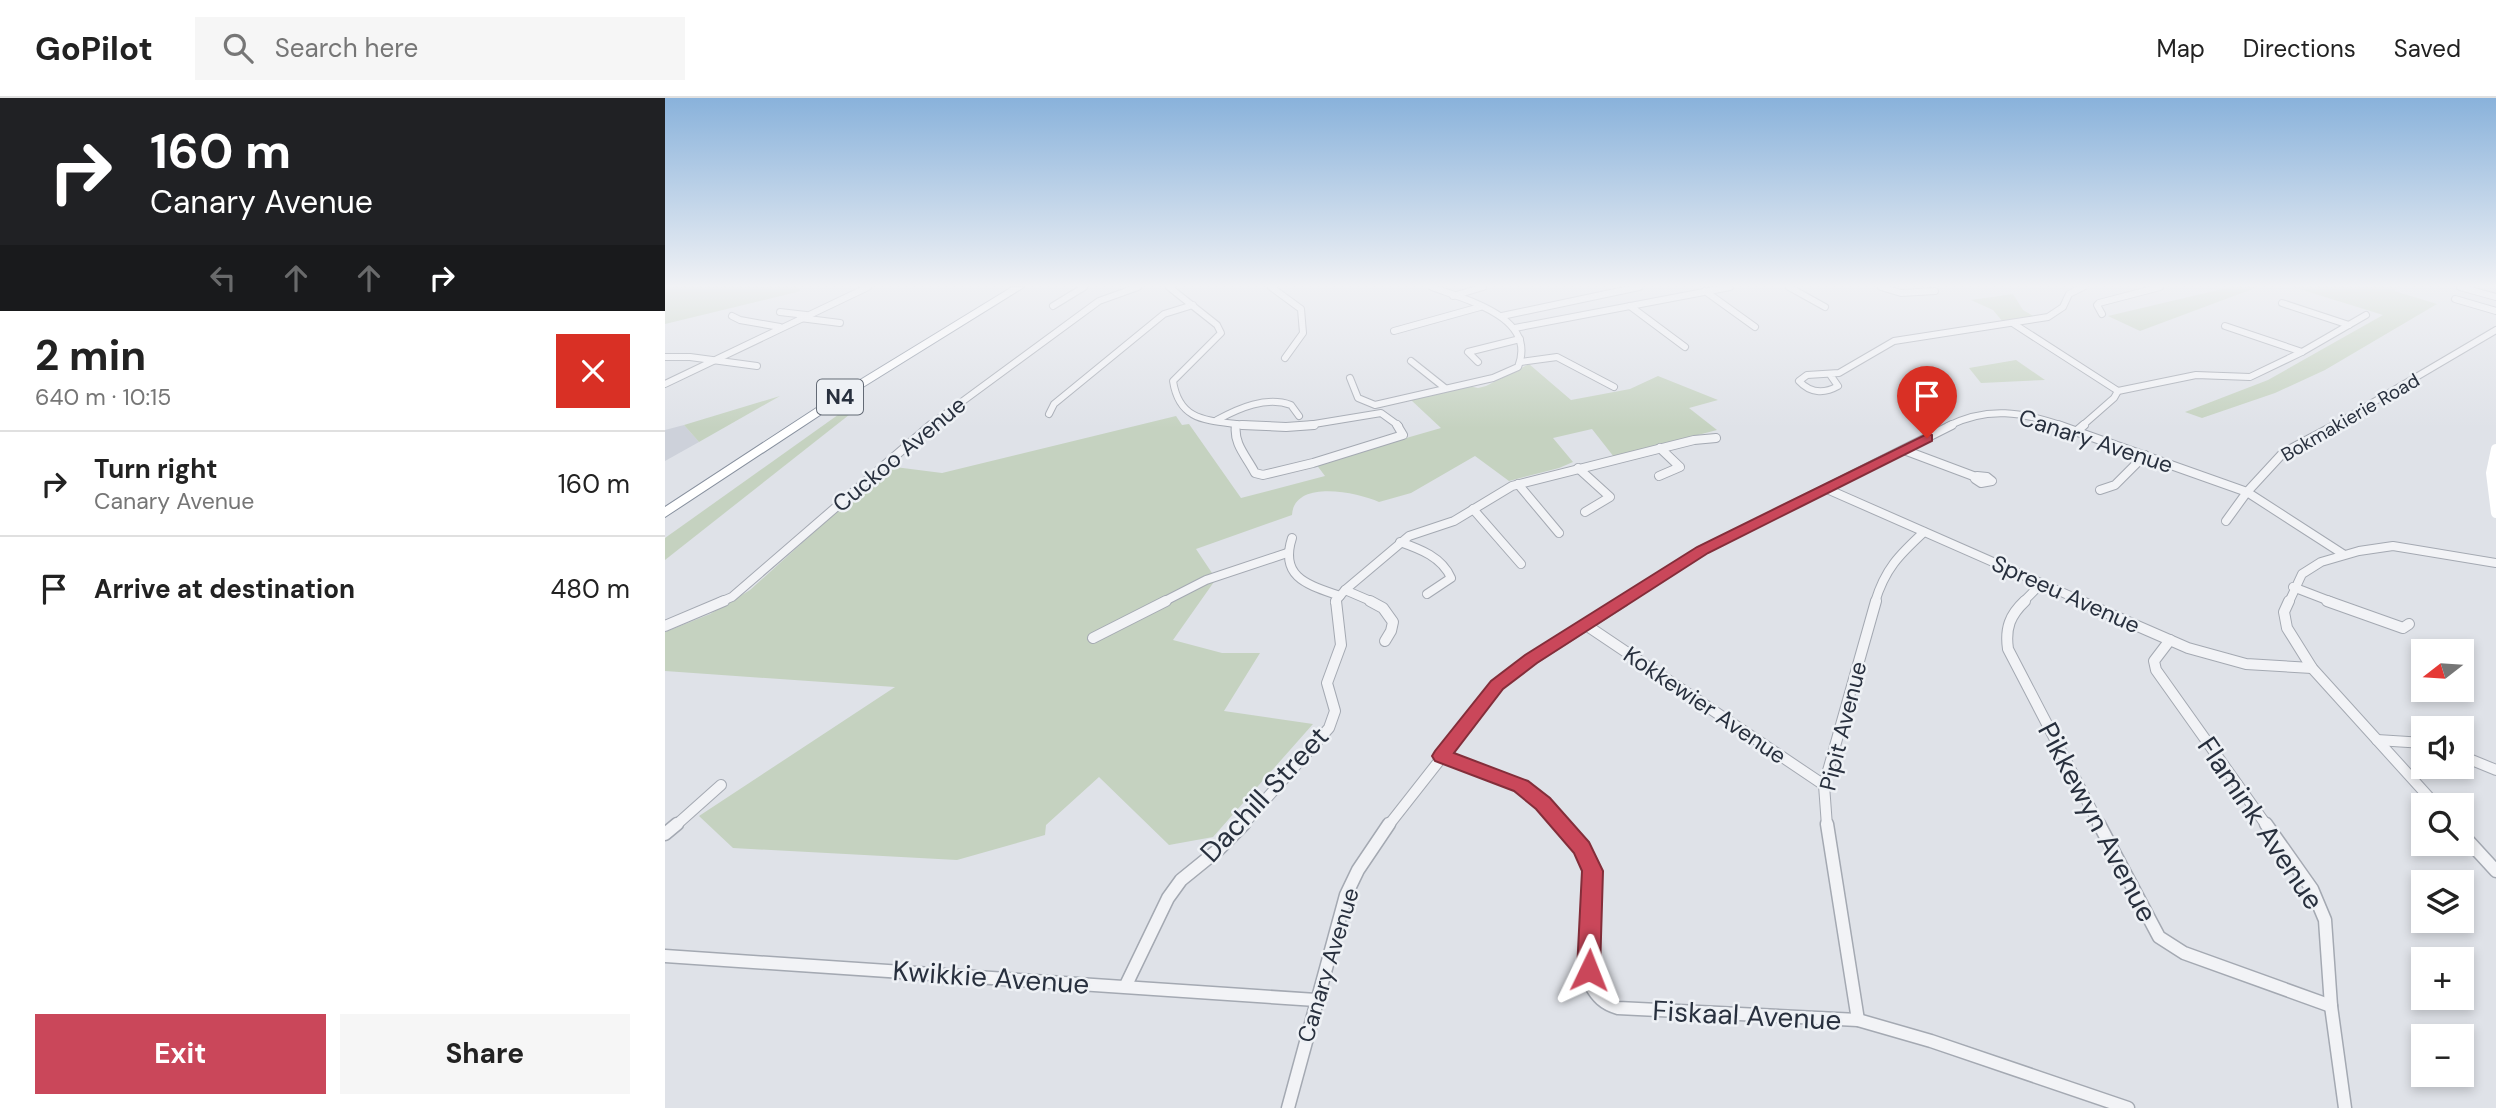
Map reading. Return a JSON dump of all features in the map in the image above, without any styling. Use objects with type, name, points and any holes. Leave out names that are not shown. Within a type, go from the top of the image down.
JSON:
[{"type":"highway","name":"N4","points":[[665,513],[851,390],[942,334]]},
{"type":"street","points":[[665,384],[768,334]]},
{"type":"street","name":"Cuckoo Avenue","points":[[665,626],[710,609],[732,597],[949,409],[1053,334]]},
{"type":"street","points":[[1049,414],[1054,404],[1140,334]]},
{"type":"street","points":[[1220,334],[1176,376],[1173,386],[1177,397],[1189,413],[1217,420],[1297,427],[1344,416],[1386,414],[1398,425],[1403,435],[1313,463],[1263,475],[1255,473],[1238,443],[1234,435],[1236,422]]},
{"type":"street","points":[[1285,358],[1302,334]]},
{"type":"street","points":[[1518,334],[1521,362]]},
{"type":"street","points":[[1668,334],[1685,347]]},
{"type":"street","points":[[1831,376],[1838,383],[1836,388],[1828,391],[1806,388],[1799,381],[1802,376],[1810,373],[1831,376],[1859,363],[1894,341],[1933,334]]},
{"type":"street","points":[[2030,334],[2117,391],[2196,375],[2245,379],[2334,334]]},
{"type":"street","points":[[2249,334],[2302,352]]},
{"type":"street","name":"Bokmakierie Road","points":[[2226,521],[2247,492],[2289,449],[2371,406],[2489,334]]},
{"type":"street","points":[[1478,362],[1468,352],[1520,340]]},
{"type":"street","points":[[665,357],[757,366]]},
{"type":"street","points":[[1350,377],[1356,395],[1370,405],[1505,375],[1521,362],[1557,357],[1614,387]]},
{"type":"street","points":[[1411,362],[1445,388]]},
{"type":"street","points":[[2077,431],[2113,398],[2117,391]]},
{"type":"street","points":[[1217,420],[1240,410],[1277,401],[1291,404],[1299,416]]},
{"type":"street","name":"Canary Avenue","points":[[1288,1108],[1346,895],[1358,870],[1395,815],[1505,677],[1703,550],[1963,419],[1983,414],[2024,414],[2247,492],[2343,554]]},
{"type":"street","points":[[1342,593],[1409,536],[1454,521],[1518,484],[1694,440],[1716,438]]},
{"type":"street","points":[[1659,476],[1680,467],[1660,448]]},
{"type":"street","points":[[2496,449],[2492,460],[2491,485],[2496,513]]},
{"type":"street","points":[[1904,450],[1976,477]]},
{"type":"street","points":[[2100,490],[2115,485],[2145,455]]},
{"type":"street","points":[[1578,468],[1610,497],[1610,500],[1585,512]]},
{"type":"street","points":[[1518,484],[1559,533]]},
{"type":"street","name":"Spreeu Avenue","points":[[1827,489],[2210,656],[2286,669],[2312,668]]},
{"type":"street","points":[[1473,509],[1521,564]]},
{"type":"street","name":"Pipit Avenue","points":[[1858,1020],[1825,810],[1824,785],[1881,585],[1893,561],[1924,532]]},
{"type":"street","points":[[1291,538],[1287,553],[1292,572],[1297,577],[1373,603],[1391,616],[1395,622],[1394,631],[1385,641]]},
{"type":"street","points":[[1400,542],[1437,559],[1450,571],[1451,578],[1427,594]]},
{"type":"street","points":[[2425,793],[2312,668],[2283,619],[2293,586],[2311,567],[2343,554],[2393,546],[2496,564]]},
{"type":"street","points":[[1093,638],[1206,580],[1287,553]]},
{"type":"street","name":"Pikkewyn Avenue","points":[[2041,584],[2009,619],[2006,627],[2008,649],[2159,937],[2184,953],[2331,1006]]},
{"type":"street","points":[[2293,586],[2389,625],[2403,628],[2409,624]]},
{"type":"street","name":"Dachill Street","points":[[1126,985],[1168,898],[1181,880],[1219,850],[1329,728],[1335,711],[1327,683],[1341,645],[1335,602],[1342,593]]},
{"type":"street","name":"Kokkewier Avenue","points":[[1586,625],[1824,785]]},
{"type":"street","name":"Flamink Avenue","points":[[2169,640],[2154,661],[2156,670],[2312,890],[2323,910],[2331,1006],[2346,1108]]},
{"type":"street","points":[[2377,740],[2411,742]]},
{"type":"street","name":"Fiskaal Avenue","points":[[1441,756],[1521,786],[1543,804],[1582,848],[1593,871],[1590,984],[1596,996],[1605,1004],[1618,1008],[1710,1014],[1858,1020],[1931,1041],[2128,1108]]},
{"type":"street","points":[[2474,761],[2496,770]]},
{"type":"street","points":[[665,834],[721,785]]},
{"type":"street","points":[[2474,847],[2496,871]]},
{"type":"street","name":"Kwikkie Avenue","points":[[665,956],[1126,985],[1316,1000]]},
{"type":"shaded area","points":[[684,425],[699,442],[665,461],[665,430]]},
{"type":"green space","points":[[2349,334],[2386,334],[2325,370],[2275,393],[2202,418],[2185,412],[2268,380]]},
{"type":"green space","points":[[2016,360],[2045,380],[1981,383],[1969,368]]},
{"type":"green space","points":[[1529,364],[1571,400],[1630,389],[1658,376],[1718,400],[1689,408],[1717,430],[1614,457],[1592,429],[1553,438],[1573,462],[1509,481],[1475,456],[1411,493],[1379,502],[1342,492],[1315,492],[1303,496],[1295,504],[1292,515],[1196,549],[1216,579],[1173,640],[1222,653],[1260,653],[1224,711],[1313,724],[1213,837],[1169,845],[1099,777],[1046,825],[1045,835],[957,860],[733,848],[699,816],[895,687],[665,671],[665,632],[710,614],[750,590],[887,466],[942,473],[1176,416],[1182,425],[1189,424],[1241,498],[1325,476],[1316,464],[1441,428],[1411,400],[1468,386],[1486,386]]},
{"type":"green space","points":[[780,396],[699,442],[684,425]]},
{"type":"green space","points":[[854,411],[665,560],[665,538],[842,412]]},
{"type":"route","points":[[1589,970],[1593,871],[1582,848],[1543,804],[1521,786],[1441,756],[1497,685],[1531,659],[1703,550],[1927,438]]}]
